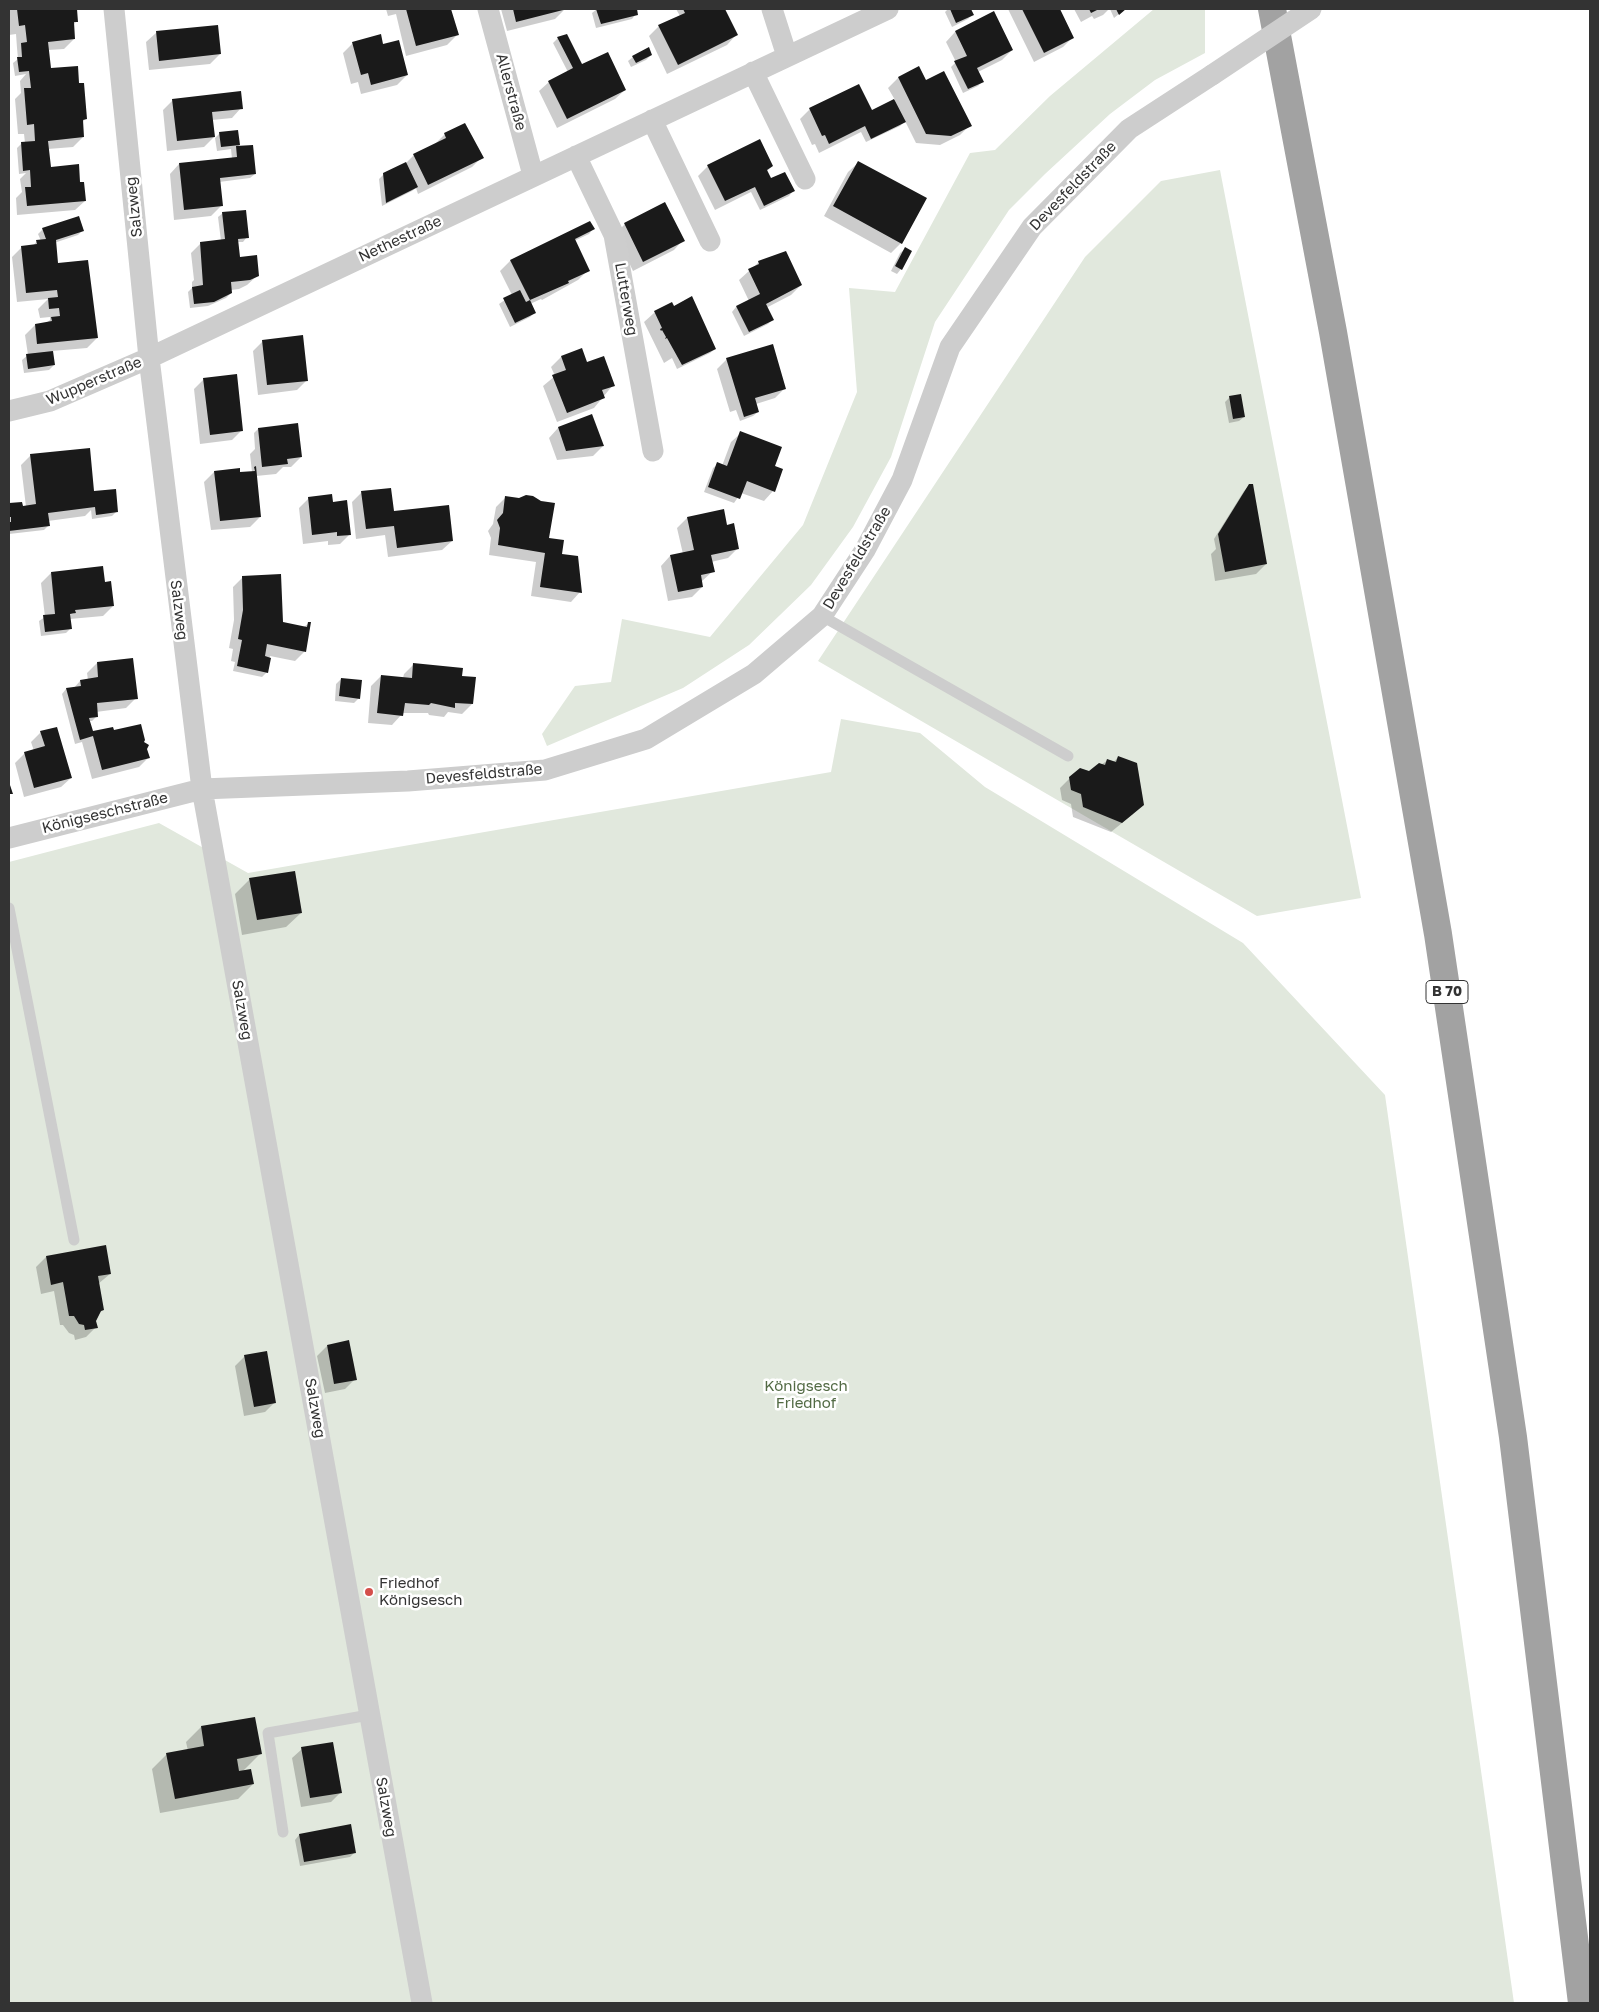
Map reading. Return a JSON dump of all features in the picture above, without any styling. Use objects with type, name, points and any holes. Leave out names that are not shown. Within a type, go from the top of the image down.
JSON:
[{"type":"highway","name":"B 70","points":[[1272,9],[1333,332],[1438,934],[1514,1437],[1580,1993]]},
{"type":"street","name":"Salzweg","points":[[114,9],[149,358],[202,789],[422,2003]]},
{"type":"street","name":"Allerstraße","points":[[488,9],[533,176]]},
{"type":"street","points":[[772,9],[787,56]]},
{"type":"street","name":"Nethestraße","points":[[149,358],[888,9]]},
{"type":"street","name":"Devesfeldstraße","points":[[202,789],[408,781],[545,770],[646,739],[754,674],[822,616],[866,550],[902,480],[950,347],[1032,227],[1129,129],[1311,9]]},
{"type":"street","points":[[753,72],[804,180]]},
{"type":"street","points":[[652,120],[710,241]]},
{"type":"street","name":"Lutterweg","points":[[576,156],[614,234],[653,451]]},
{"type":"street","name":"Wupperstraße","points":[[9,411],[50,401],[149,358]]},
{"type":"street","name":"Königseschstraße","points":[[9,838],[202,789]]},
{"type":"lane","points":[[822,616],[1068,756]]},
{"type":"lane","points":[[9,908],[74,1240]]},
{"type":"lane","points":[[283,1832],[268,1733],[369,1715]]},
{"type":"green space","points":[[1154,9],[1205,9],[1205,53],[1155,80],[1110,114],[1009,210],[935,322],[891,457],[853,527],[811,585],[749,645],[683,688],[547,746],[542,734],[575,686],[611,682],[622,619],[710,637],[803,525],[857,392],[849,288],[895,292],[970,153],[995,150],[1050,96]]},
{"type":"green space","points":[[1220,170],[1361,898],[1257,916],[818,661],[1085,257],[1161,181]]},
{"type":"green space","name":"Königsesch Friedhof","points":[[841,719],[920,733],[985,787],[1243,943],[1385,1095],[1514,2003],[9,2003],[9,862],[159,823],[248,873],[831,772]]},
{"type":"building","points":[[17,9],[77,9],[78,22],[74,22],[75,39],[48,42],[51,68],[78,66],[79,83],[84,83],[87,119],[83,120],[84,137],[48,141],[51,167],[79,164],[80,182],[84,182],[86,201],[27,206],[25,187],[31,187],[30,170],[23,171],[21,142],[35,141],[34,124],[27,125],[24,88],[31,88],[29,71],[19,72],[17,57],[22,57],[21,43],[27,42],[25,25],[19,26]]},
{"type":"building","points":[[406,9],[451,9],[459,35],[416,46]]},
{"type":"building","points":[[513,9],[567,9],[516,22]]},
{"type":"building","points":[[596,9],[637,9],[638,15],[601,24]]},
{"type":"building","points":[[683,9],[725,9],[738,35],[678,65],[658,25],[685,13]]},
{"type":"building","points":[[950,9],[971,9],[974,15],[956,23]]},
{"type":"building","points":[[1022,9],[1060,9],[1074,38],[1044,53]]},
{"type":"building","points":[[1089,9],[1099,9],[1091,13]]},
{"type":"building","points":[[1116,9],[1126,9],[1119,15]]},
{"type":"building","points":[[994,11],[1013,50],[977,68],[984,82],[968,89],[954,61],[967,56],[955,31]]},
{"type":"building","points":[[218,25],[221,54],[159,61],[156,31]]},
{"type":"building","points":[[381,34],[383,44],[399,40],[408,75],[371,85],[368,73],[361,75],[352,42]]},
{"type":"building","points":[[567,34],[582,64],[608,52],[626,90],[567,119],[548,81],[573,68],[557,37]]},
{"type":"building","points":[[649,47],[652,55],[636,63],[632,56]]},
{"type":"building","points":[[919,66],[926,80],[944,71],[972,126],[951,136],[926,134],[898,77]]},
{"type":"building","points":[[859,84],[872,110],[894,99],[906,122],[871,139],[865,126],[829,144],[825,135],[822,136],[809,108]]},
{"type":"building","points":[[241,91],[243,109],[212,112],[215,137],[177,141],[172,99]]},
{"type":"building","points":[[465,123],[484,158],[428,185],[413,154],[446,138],[444,133]]},
{"type":"building","points":[[238,130],[240,145],[221,147],[219,132]]},
{"type":"building","points":[[760,139],[773,166],[767,170],[771,178],[785,172],[795,191],[764,206],[755,187],[725,201],[707,165]]},
{"type":"building","points":[[253,145],[256,174],[220,178],[223,206],[184,210],[179,163],[237,157],[236,146]]},
{"type":"building","points":[[858,161],[927,198],[902,244],[833,206]]},
{"type":"building","points":[[406,162],[418,187],[386,203],[383,173]]},
{"type":"building","points":[[665,202],[685,241],[643,262],[624,223]]},
{"type":"building","points":[[246,210],[249,238],[238,239],[240,257],[257,255],[259,276],[250,280],[231,282],[232,293],[214,302],[194,304],[192,287],[203,285],[200,242],[225,239],[222,212]]},
{"type":"building","points":[[79,216],[84,231],[56,240],[58,263],[88,260],[98,338],[37,344],[35,324],[52,321],[51,317],[60,316],[59,308],[49,309],[48,298],[58,297],[57,290],[26,293],[21,246],[37,244],[36,240],[46,239],[42,228]]},
{"type":"building","points":[[590,221],[595,229],[575,239],[590,271],[568,281],[569,283],[530,300],[510,260]]},
{"type":"building","points":[[905,247],[912,251],[902,270],[895,266]]},
{"type":"building","points":[[786,251],[802,285],[766,304],[774,320],[749,332],[736,306],[760,294],[748,269],[759,264],[758,261]]},
{"type":"building","points":[[520,290],[526,302],[530,300],[536,313],[515,323],[503,298]]},
{"type":"building","points":[[692,296],[716,349],[682,365],[667,338],[665,339],[666,337],[660,329],[662,328],[654,311],[672,302],[674,306]]},
{"type":"building","points":[[303,335],[308,381],[267,385],[262,340]]},
{"type":"building","points":[[773,344],[786,389],[755,398],[759,412],[744,417],[726,358]]},
{"type":"building","points":[[582,348],[587,362],[604,356],[615,386],[602,390],[605,398],[567,413],[552,375],[566,370],[561,356]]},
{"type":"building","points":[[53,351],[55,365],[28,369],[26,354]]},
{"type":"building","points":[[237,374],[243,431],[210,435],[203,378]]},
{"type":"building","points":[[1241,394],[1245,417],[1233,419],[1229,396]]},
{"type":"building","points":[[592,414],[604,446],[566,451],[558,427]]},
{"type":"building","points":[[298,423],[302,457],[287,459],[288,464],[262,467],[258,428]]},
{"type":"building","points":[[740,431],[782,447],[775,466],[783,469],[775,492],[747,481],[740,499],[708,487],[717,462],[727,466]]},
{"type":"building","points":[[90,448],[94,491],[116,489],[118,512],[96,515],[95,507],[48,513],[50,526],[9,531],[11,517],[9,517],[9,503],[22,502],[23,506],[36,504],[30,454]]},
{"type":"building","points":[[256,466],[261,517],[220,521],[214,471],[240,468],[240,472],[255,471],[254,467]]},
{"type":"building","points":[[1249,484],[1253,484],[1267,564],[1225,572],[1218,534]]},
{"type":"building","points":[[391,488],[394,511],[449,505],[453,541],[397,548],[394,526],[366,529],[361,491]]},
{"type":"building","points":[[332,494],[333,502],[347,500],[351,535],[337,536],[337,532],[312,535],[308,497]]},
{"type":"building","points":[[526,495],[533,496],[541,501],[555,503],[549,538],[564,540],[562,554],[578,556],[582,593],[540,587],[545,553],[498,545],[500,528],[497,520],[503,513],[505,496],[519,498]]},
{"type":"building","points":[[724,509],[727,525],[734,523],[739,549],[711,555],[715,572],[701,575],[703,587],[678,592],[670,555],[694,550],[687,517]]},
{"type":"building","points":[[103,566],[105,582],[111,581],[114,606],[75,610],[76,613],[70,614],[72,629],[45,632],[43,615],[55,614],[51,572]]},
{"type":"building","points":[[281,574],[283,622],[307,627],[308,622],[311,622],[306,652],[267,644],[265,656],[271,658],[268,673],[237,666],[242,640],[238,639],[243,610],[242,576]]},
{"type":"building","points":[[133,658],[138,699],[97,703],[98,717],[89,718],[93,731],[113,727],[114,730],[141,724],[144,742],[149,745],[147,749],[150,758],[102,770],[93,736],[80,740],[66,688],[81,686],[80,680],[98,677],[97,662]]},
{"type":"building","points":[[413,663],[463,668],[462,676],[476,677],[473,704],[455,703],[455,708],[431,703],[429,705],[405,703],[403,716],[377,713],[381,675],[412,678]]},
{"type":"building","points":[[341,678],[362,680],[360,699],[339,696]]},
{"type":"building","points":[[57,727],[72,778],[34,788],[24,752],[45,746],[40,731]]},
{"type":"building","points":[[1118,756],[1137,763],[1144,805],[1122,823],[1083,807],[1081,794],[1071,790],[1069,777],[1080,768],[1089,771],[1099,763],[1105,765],[1107,759],[1116,762]]},
{"type":"building","points":[[9,782],[13,794],[9,794]]},
{"type":"building","points":[[295,871],[302,913],[257,920],[249,878]]},
{"type":"building","points":[[106,1245],[111,1274],[98,1276],[104,1310],[101,1311],[96,1321],[98,1328],[85,1330],[84,1325],[79,1324],[74,1316],[69,1316],[63,1282],[51,1285],[46,1256]]},
{"type":"building","points":[[349,1340],[357,1380],[334,1384],[327,1345]]},
{"type":"building","points":[[267,1351],[276,1403],[254,1407],[244,1355]]},
{"type":"building","points":[[255,1717],[262,1754],[237,1759],[239,1771],[251,1769],[254,1784],[175,1799],[166,1753],[204,1746],[201,1726]]},
{"type":"building","points":[[333,1742],[342,1793],[310,1798],[301,1747]]},
{"type":"building","points":[[351,1824],[356,1853],[304,1862],[299,1834]]},
{"type":"place","name":"Friedhof Königsesch","points":[[369,1592]]}]
